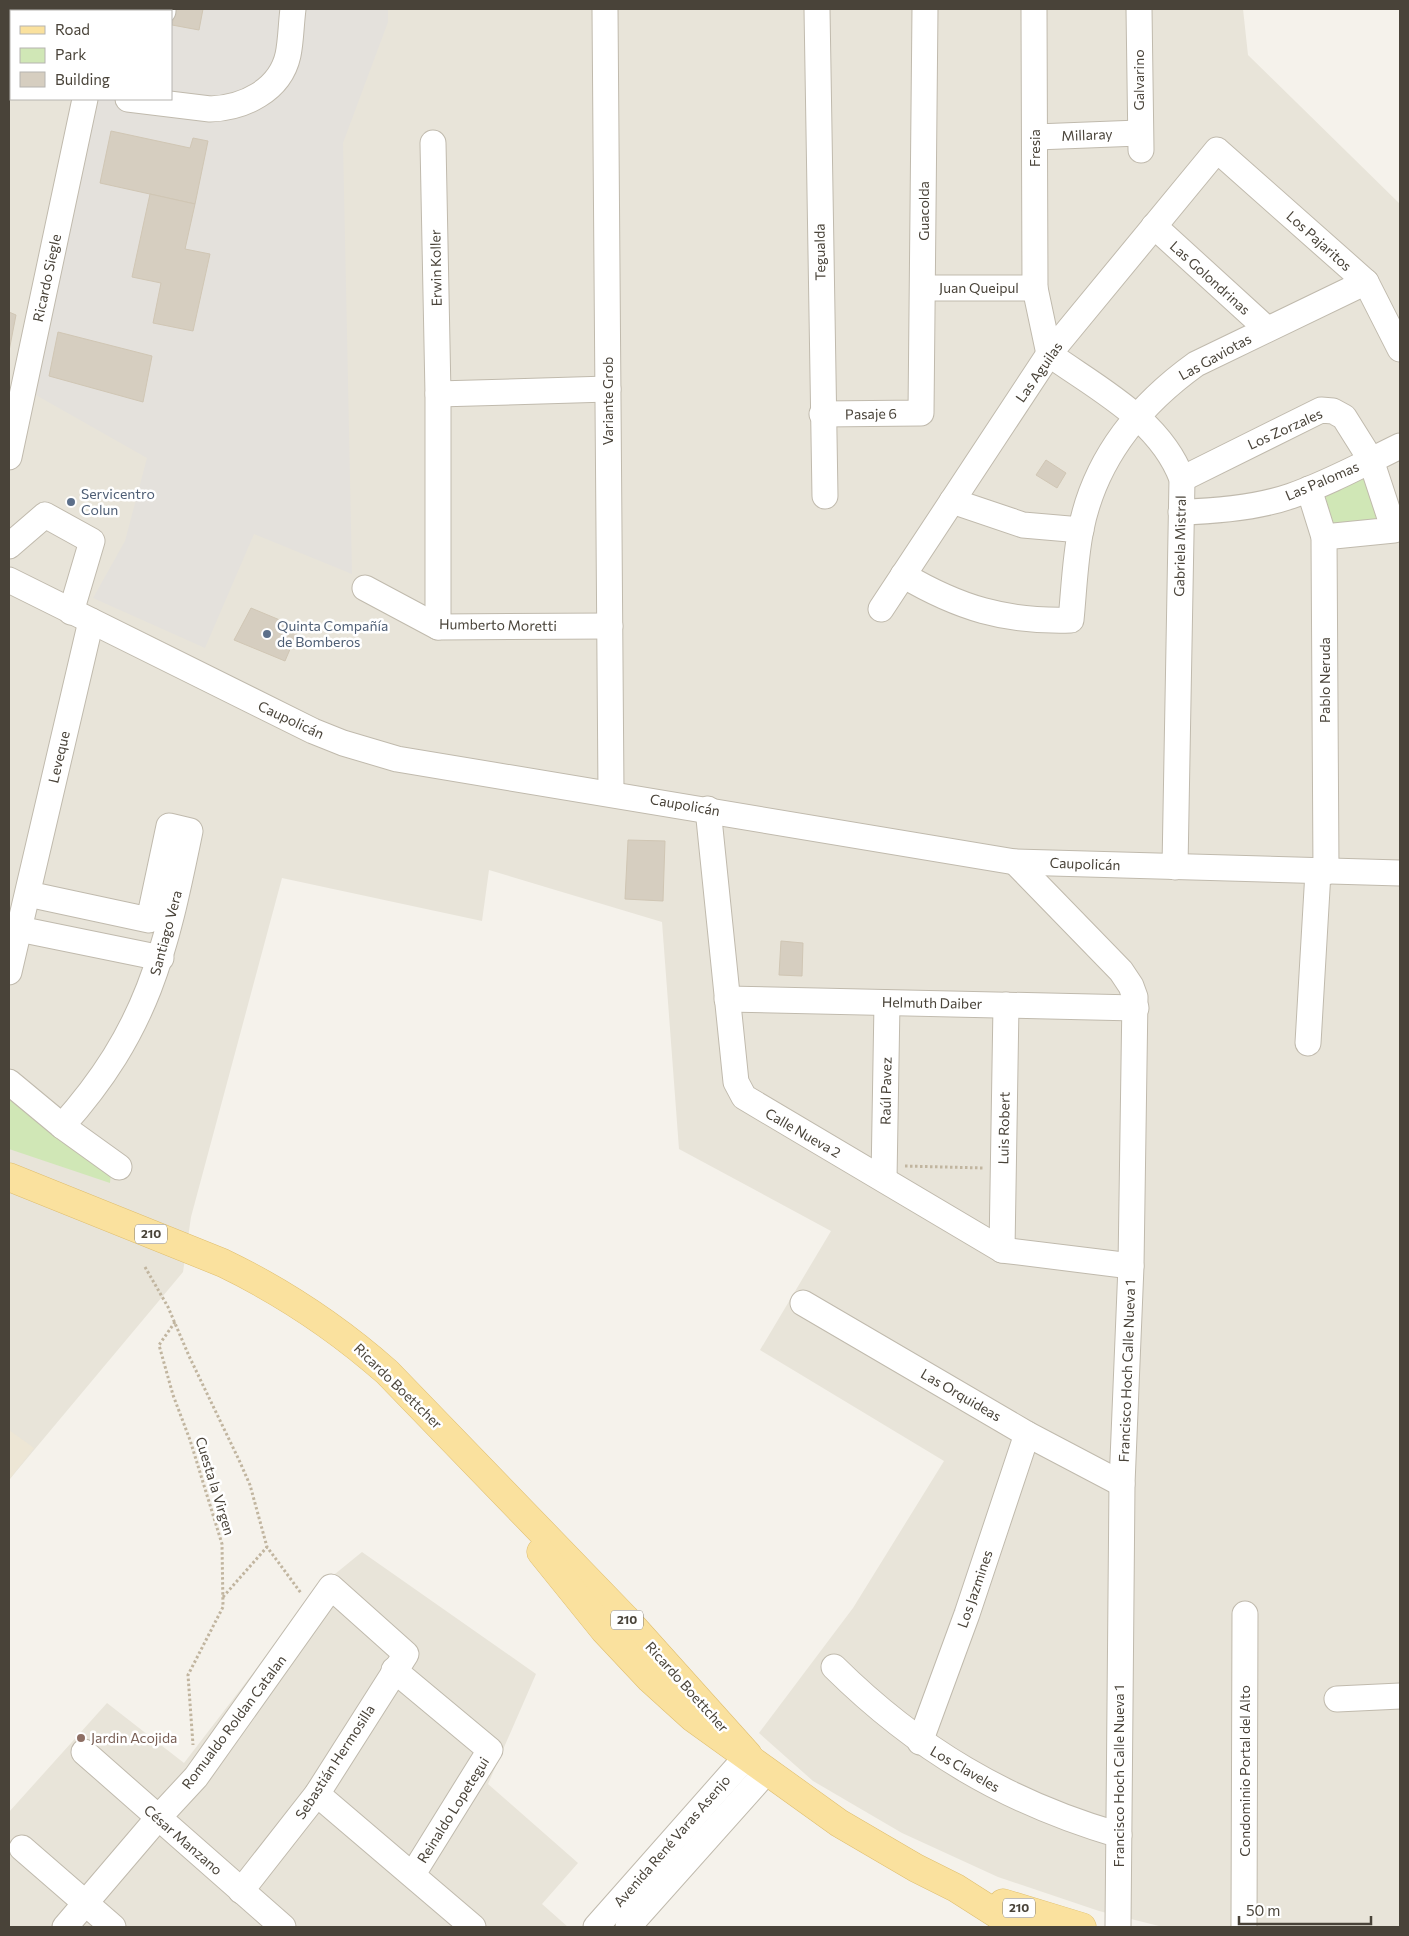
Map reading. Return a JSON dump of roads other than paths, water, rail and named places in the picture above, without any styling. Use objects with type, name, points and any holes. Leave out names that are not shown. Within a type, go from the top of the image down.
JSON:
[{"type":"main road","name":"Ricardo Boettcher","points":[[9,1176],[223,1263],[291,1298],[357,1345],[387,1372],[500,1490],[555,1571],[604,1630],[671,1699],[720,1738],[757,1763],[802,1798],[870,1842],[956,1888],[995,1913],[1024,1927]]},
{"type":"main road","name":"Ricardo Boettcher","points":[[956,1888],[1082,1927]]},
{"type":"street","points":[[136,100],[210,109],[224,109],[250,101],[270,86],[283,67],[288,56],[293,9]]},
{"type":"street","name":"Variante Grob","points":[[605,9],[611,793]]},
{"type":"street","name":"Tegualda","points":[[817,9],[824,496]]},
{"type":"street","name":"Guacolda","points":[[921,413],[924,288],[925,9]]},
{"type":"street","name":"Fresia","points":[[1034,9],[1036,137],[1035,288]]},
{"type":"street","name":"Galvarino","points":[[1139,9],[1140,142]]},
{"type":"street","name":"Ricardo Siegle","points":[[9,457],[85,100]]},
{"type":"street","name":"Millaray","points":[[1036,137],[1140,142]]},
{"type":"street","name":"Erwin Koller","points":[[433,143],[438,394],[438,628]]},
{"type":"street","name":"Las Aguilas","points":[[881,609],[1049,354],[1217,150]]},
{"type":"street","name":"Los Pajaritos","points":[[1217,150],[1366,282],[1400,349]]},
{"type":"street","name":"Las Golondrinas","points":[[1154,226],[1267,329]]},
{"type":"street","name":"Las Gaviotas","points":[[903,575],[932,592],[980,611],[1025,620],[1071,620],[1081,530],[1087,505],[1100,473],[1121,436],[1136,416],[1161,391],[1196,364],[1366,282]]},
{"type":"street","name":"Juan Queipul","points":[[924,288],[1035,288]]},
{"type":"street","points":[[1035,288],[1049,354]]},
{"type":"street","name":"Gabriela Mistral","points":[[1049,354],[1136,416],[1166,447],[1182,479],[1175,867]]},
{"type":"street","points":[[438,394],[608,389]]},
{"type":"street","name":"Los Zorzales","points":[[1182,479],[1320,410],[1333,411],[1344,417],[1371,460],[1394,530],[1324,537]]},
{"type":"street","name":"Pasaje 6","points":[[822,414],[921,413]]},
{"type":"street","name":"Las Palomas","points":[[1181,512],[1249,507],[1309,490],[1400,446]]},
{"type":"street","name":"Pablo Neruda","points":[[1308,1043],[1322,872],[1324,537],[1309,490]]},
{"type":"street","points":[[952,501],[1023,524],[1081,530]]},
{"type":"street","name":"Leveque","points":[[9,546],[45,515],[92,541],[81,616],[9,972]]},
{"type":"street","name":"Caupolicán","points":[[9,580],[245,699],[343,743],[413,762],[708,809],[1015,862],[1400,873]]},
{"type":"street","name":"Humberto Moretti","points":[[365,588],[438,628],[610,626]]},
{"type":"street","name":"Calle Nueva 2","points":[[708,809],[736,1082],[744,1097],[885,1173],[1002,1250],[1131,1266]]},
{"type":"street","name":"Santiago Vera","points":[[62,1126],[101,1080],[117,1055],[143,1006],[161,958],[171,922],[190,831],[169,826],[149,920],[72,904]]},
{"type":"street","name":"Francisco Hoch Calle Nueva 1","points":[[1015,862],[1121,970],[1131,986],[1136,1008],[1131,1266],[1122,1484],[1118,1927]]},
{"type":"street","points":[[20,911],[72,904],[66,938]]},
{"type":"street","points":[[20,911],[66,938],[161,958]]},
{"type":"street","name":"Helmuth Daiber","points":[[727,999],[1136,1008]]},
{"type":"street","name":"Raúl Pavez","points":[[885,1173],[887,1002]]},
{"type":"street","name":"Luis Robert","points":[[1002,1250],[1006,1005]]},
{"type":"street","points":[[9,1082],[62,1126],[119,1167]]},
{"type":"street","name":"Las Orquideas","points":[[803,1302],[1027,1434],[1122,1484]]},
{"type":"street","name":"Los Jazmines","points":[[920,1742],[967,1614],[1027,1434]]},
{"type":"street","name":"Romualdo Roldan Catalan","points":[[64,1927],[196,1777],[316,1611],[331,1587],[400,1662]]},
{"type":"street","name":"Condominio Portal del Alto","points":[[1244,1927],[1245,1614]]},
{"type":"street","name":"Sebastián Hermosilla","points":[[241,1891],[317,1794],[400,1662]]},
{"type":"street","name":"Reinaldo Lopetegui","points":[[400,1662],[490,1750],[413,1874]]},
{"type":"street","name":"Los Claveles","points":[[834,1667],[861,1694],[920,1742],[974,1776],[1015,1797],[1083,1825],[1119,1835]]},
{"type":"street","points":[[1337,1699],[1400,1696]]},
{"type":"street","name":"César Manzano","points":[[84,1752],[283,1927]]},
{"type":"street","name":"Avenida René Varas Asenjo","points":[[596,1927],[638,1898],[757,1763]]},
{"type":"street","points":[[317,1794],[473,1927]]},
{"type":"street","points":[[22,1848],[113,1927]]},
{"type":"street","name":"Avenida René Varas Asenjo","points":[[628,1927],[638,1898]]},
{"type":"place","name":"Servicentro Colun","points":[[71,502]]},
{"type":"place","name":"Quinta Compañía de Bomberos","points":[[267,634]]},
{"type":"place","name":"Jardin Acojida","points":[[81,1738]]}]
